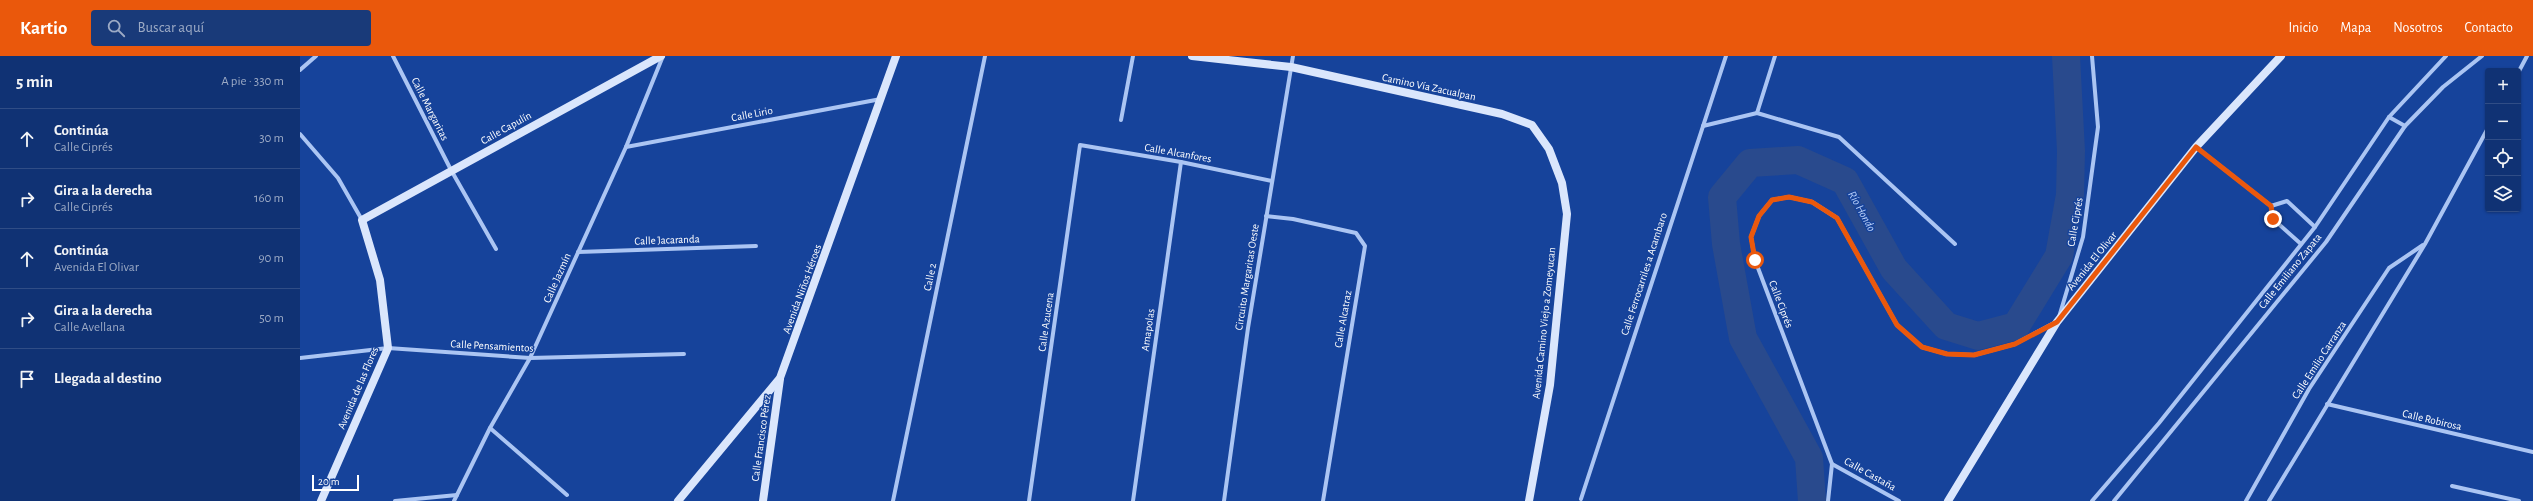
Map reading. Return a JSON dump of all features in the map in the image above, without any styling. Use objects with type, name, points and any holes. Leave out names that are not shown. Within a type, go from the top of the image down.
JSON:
[{"type":"street","points":[[300,70],[316,56]]},
{"type":"street","name":"Calle Margaritas","points":[[393,56],[451,170],[496,249]]},
{"type":"street","name":"Calle Capulín","points":[[362,220],[662,56]]},
{"type":"street","name":"Calle Jazmín","points":[[454,501],[490,428],[530,358],[626,147],[662,56]]},
{"type":"street","name":"Avenida Niños Héroes","points":[[678,501],[780,378],[896,56]]},
{"type":"street","name":"Calle 2","points":[[894,501],[985,56]]},
{"type":"street","points":[[1121,120],[1133,56]]},
{"type":"street","name":"Camino Vía Zacualpan","points":[[1192,56],[1291,67],[1502,114],[1532,125],[1549,149]]},
{"type":"street","name":"Circuito Margaritas Oeste","points":[[1224,501],[1266,216],[1293,56]]},
{"type":"street","name":"Calle Ferrocarriles a Acambaro","points":[[1581,499],[1726,56]]},
{"type":"street","points":[[1757,113],[1775,56]]},
{"type":"street","name":"Calle Ciprés","points":[[1828,501],[1832,464],[1755,260],[1751,237],[1759,216],[1772,200],[1789,197],[1812,202],[1837,218],[1897,325],[1922,347],[1947,354],[1974,355],[2015,344],[2057,322],[2083,237],[2098,127],[2092,56]]},
{"type":"street","name":"Avenida El Olivar","points":[[1948,501],[2057,322],[2196,147],[2282,56]]},
{"type":"street","name":"Calle Emiliano Zapata","points":[[2092,501],[2159,423],[2315,226],[2389,118],[2446,56]]},
{"type":"street","name":"Calle Emiliano Zapata","points":[[2114,501],[2326,242],[2404,126],[2443,87],[2482,56]]},
{"type":"street","points":[[2521,68],[2527,56]]},
{"type":"street","name":"Calle Lirio","points":[[626,147],[881,99]]},
{"type":"street","points":[[1703,126],[1757,113],[1839,137],[1955,244]]},
{"type":"street","points":[[2389,118],[2404,126]]},
{"type":"street","name":"Avenida de las Flores","points":[[300,134],[338,178],[362,220],[380,280],[388,348],[321,501]]},
{"type":"street","points":[[2269,501],[2326,404],[2425,244],[2485,134]]},
{"type":"street","name":"Calle Alcanfores","points":[[1080,145],[1181,162],[1272,180]]},
{"type":"street","name":"Calle Azucena","points":[[1029,501],[1080,145]]},
{"type":"street","points":[[2196,147],[2271,206],[2273,219],[2301,244]]},
{"type":"street","name":"Avenida Camino Viejo a Zomeyucan","points":[[1529,501],[1550,385],[1567,214],[1562,183],[1549,149]]},
{"type":"street","name":"Amapolas","points":[[1132,501],[1181,162]]},
{"type":"street","points":[[2271,206],[2287,201],[2315,226]]},
{"type":"street","name":"Calle Alcatraz","points":[[1266,216],[1294,219],[1356,233],[1365,246],[1323,501]]},
{"type":"street","name":"Calle Emilio Carranza","points":[[2246,501],[2309,389],[2389,268],[2425,244]]},
{"type":"street","name":"Calle Jacaranda","points":[[578,252],[756,246]]},
{"type":"street","name":"Calle Pensamientos","points":[[300,358],[388,348],[530,358],[684,354]]},
{"type":"street","name":"Calle Francisco Pérez","points":[[763,501],[780,378]]},
{"type":"street","name":"Calle Robirosa","points":[[2326,404],[2533,452]]},
{"type":"street","points":[[490,428],[567,495]]},
{"type":"street","name":"Calle Castaña","points":[[1832,464],[1899,501]]},
{"type":"street","points":[[2452,486],[2519,501]]},
{"type":"street","points":[[395,501],[457,495]]},
{"type":"waterway","name":"Río Hondo","points":[[1812,501],[1809,458],[1743,338],[1726,244],[1722,197],[1750,163],[1798,160],[1845,181],[1894,269],[1946,326],[1978,336],[2016,326],[2059,256],[2070,195],[2071,151],[2066,56]]},
{"type":"route","points":[[1755,260],[1751,237],[1759,216],[1772,200],[1789,197],[1812,202],[1837,218],[1897,325],[1922,347],[1947,354],[1974,355],[2015,344],[2057,322],[2196,147],[2271,206],[2273,219]]}]
